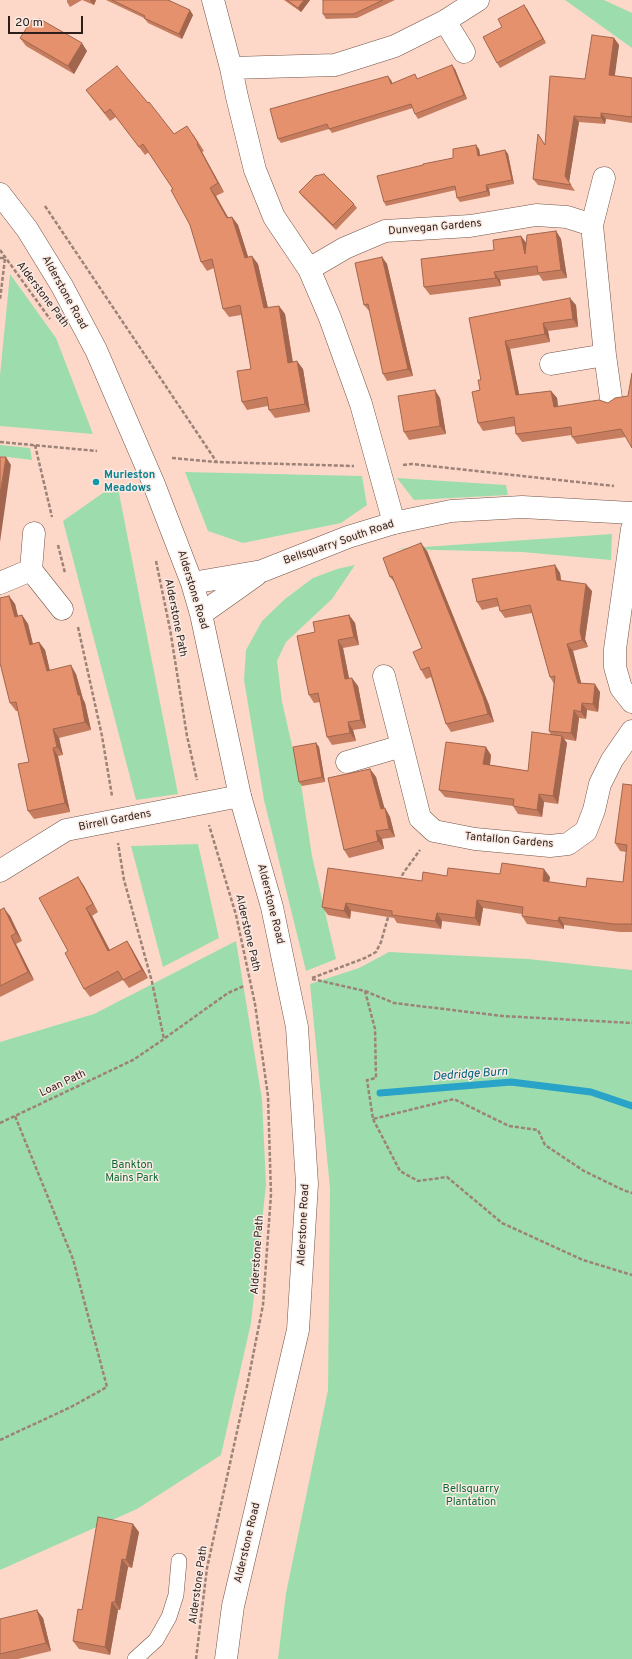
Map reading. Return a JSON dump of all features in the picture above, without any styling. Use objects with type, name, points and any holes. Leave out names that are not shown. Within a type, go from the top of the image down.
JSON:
[{"type":"street","points":[[213,0],[255,170],[274,217],[309,269],[330,318],[361,404],[394,523]]},
{"type":"street","points":[[231,68],[335,65],[395,46],[445,21],[478,0]]},
{"type":"street","points":[[445,21],[464,52]]},
{"type":"street","points":[[604,178],[592,225],[605,355],[611,398]]},
{"type":"street","name":"Alderstone Road","points":[[0,194],[27,229],[62,286],[96,350],[153,482],[192,583],[201,614],[240,796],[272,907],[297,1027],[306,1184],[298,1330],[233,1606],[226,1659]]},
{"type":"street","name":"Dunvegan Gardens","points":[[309,269],[345,248],[385,231],[470,226],[536,215],[567,218],[592,225]]},
{"type":"street","points":[[551,364],[605,355]]},
{"type":"street","name":"Bellsquarry South Road","points":[[192,583],[262,571],[348,537],[394,523],[451,511],[522,507],[632,513]]},
{"type":"street","points":[[632,529],[615,649],[616,667],[621,688],[632,702]]},
{"type":"street","points":[[34,533],[31,570],[69,614]]},
{"type":"street","points":[[0,583],[31,570]]},
{"type":"street","name":"Bellsquarry South Road","points":[[201,614],[262,571]]},
{"type":"street","points":[[384,676],[420,818],[434,831]]},
{"type":"street","name":"Tantallon Gardens","points":[[434,831],[490,841],[550,846],[568,844],[586,831],[594,810],[600,784],[612,760],[632,731]]},
{"type":"street","points":[[347,762],[402,746]]},
{"type":"street","name":"Birrell Gardens","points":[[0,871],[66,830],[240,796]]},
{"type":"lane","points":[[135,1659],[156,1640],[169,1616],[176,1595],[179,1561]]},
{"type":"path","points":[[45,206],[216,462]]},
{"type":"path","name":"Alderstone Path","points":[[0,250],[52,321]]},
{"type":"path","points":[[0,258],[5,258],[0,300]]},
{"type":"path","points":[[0,442],[97,451]]},
{"type":"path","points":[[35,445],[52,520]]},
{"type":"path","points":[[172,458],[216,462],[377,466],[412,464],[617,486]]},
{"type":"path","points":[[58,543],[65,573]]},
{"type":"path","name":"Alderstone Path","points":[[154,553],[170,629],[187,736],[202,804],[236,915],[255,1004],[268,1096],[271,1194],[263,1305],[247,1386],[207,1568],[196,1659]]},
{"type":"path","points":[[69,614],[102,736],[124,880],[152,982],[164,1039]]},
{"type":"path","points":[[398,884],[404,872],[434,831]]},
{"type":"path","points":[[389,913],[381,942],[376,952],[312,978],[364,991],[394,1003],[502,1016],[632,1024]]},
{"type":"path","name":"Loan Path","points":[[0,1123],[133,1060],[228,993],[244,986]]},
{"type":"path","points":[[364,991],[375,1029],[376,1078],[367,1080],[372,1119],[400,1171],[418,1181],[447,1177],[502,1223],[583,1260],[632,1275]]},
{"type":"path","points":[[372,1119],[454,1099],[509,1126],[538,1130],[545,1145],[577,1167],[632,1193]]},
{"type":"path","points":[[0,1440],[71,1407],[107,1387],[73,1259],[15,1116]]},
{"type":"green space","points":[[565,0],[604,0],[632,13],[632,48]]},
{"type":"green space","points":[[10,274],[56,338],[93,434],[0,426],[0,375]]},
{"type":"green space","points":[[0,445],[30,448],[32,460],[0,456]]},
{"type":"green space","points":[[185,472],[362,476],[367,505],[341,523],[243,543],[208,531]]},
{"type":"green space","points":[[397,478],[506,485],[508,495],[414,500]]},
{"type":"green space","points":[[117,483],[178,794],[136,800],[63,521]]},
{"type":"green space","points":[[612,534],[611,560],[522,552],[395,549]]},
{"type":"green space","points":[[355,565],[332,599],[286,642],[277,661],[282,702],[301,784],[312,856],[336,959],[306,971],[264,800],[244,680],[246,650],[262,621],[285,599],[313,578],[337,569]]},
{"type":"green space","points":[[198,844],[219,938],[163,967],[131,846]]},
{"type":"green space","name":"Bankton Mains Park","points":[[236,941],[262,1099],[266,1185],[251,1323],[221,1455],[137,1509],[0,1570],[0,1042],[94,1014]]},
{"type":"green space","name":"Bellsquarry Plantation","points":[[389,952],[528,959],[632,970],[632,1659],[278,1659],[286,1593],[328,1390],[330,1188],[310,984],[359,968]]},
{"type":"building","points":[[112,0],[168,0],[190,10],[179,34],[144,18],[145,16]]},
{"type":"building","points":[[287,0],[304,0],[298,8]]},
{"type":"building","points":[[323,0],[383,0],[354,14],[323,14]]},
{"type":"building","points":[[524,5],[543,39],[497,63],[483,37],[502,27],[498,19]]},
{"type":"building","points":[[40,19],[82,43],[68,66],[20,38],[32,20]]},
{"type":"building","points":[[592,35],[614,38],[609,75],[632,78],[632,117],[601,113],[601,118],[574,116],[565,176],[571,185],[533,179],[538,134],[545,145],[550,76],[585,79]]},
{"type":"building","points":[[452,65],[464,95],[415,114],[411,104],[329,129],[327,124],[278,139],[270,109],[388,76],[391,84],[415,74],[417,79]]},
{"type":"building","points":[[117,66],[148,103],[149,102],[174,134],[187,126],[198,143],[197,144],[218,183],[210,188],[227,218],[232,217],[245,258],[252,256],[264,308],[279,306],[288,363],[297,361],[305,404],[269,410],[267,397],[242,402],[237,371],[251,369],[240,305],[223,309],[212,259],[201,262],[190,225],[171,190],[173,189],[143,144],[139,147],[110,109],[105,113],[86,90]]},
{"type":"building","points":[[476,145],[478,156],[505,150],[512,180],[486,185],[487,191],[457,198],[455,186],[384,202],[377,176],[453,158],[453,149]]},
{"type":"building","points":[[324,174],[354,204],[333,225],[299,192],[315,176]]},
{"type":"building","points":[[556,231],[561,270],[538,273],[537,266],[494,272],[496,278],[424,287],[421,259],[494,250],[493,240],[521,236],[525,254],[527,235]]},
{"type":"building","points":[[382,257],[408,369],[383,374],[368,304],[364,305],[355,263]]},
{"type":"building","points":[[570,298],[573,319],[543,323],[545,334],[505,341],[516,395],[551,391],[554,407],[599,400],[608,403],[615,398],[628,396],[632,373],[632,448],[621,429],[572,437],[571,427],[516,434],[514,417],[478,423],[472,392],[480,390],[478,380],[481,380],[469,318]]},
{"type":"building","points":[[435,390],[440,426],[404,432],[398,396]]},
{"type":"building","points":[[0,457],[6,457],[0,495]]},
{"type":"building","points":[[421,543],[483,697],[488,714],[446,724],[429,667],[421,670],[413,652],[422,648],[383,558]]},
{"type":"building","points":[[555,565],[557,580],[586,584],[580,631],[582,640],[567,644],[578,683],[595,684],[593,704],[582,703],[581,712],[574,710],[571,733],[549,731],[555,676],[550,677],[530,605],[500,611],[497,598],[477,602],[472,579]]},
{"type":"building","points":[[9,596],[15,617],[22,615],[30,645],[39,642],[47,671],[71,665],[78,695],[80,695],[85,722],[53,729],[57,747],[53,748],[65,803],[28,811],[18,764],[29,762],[16,702],[10,703],[0,663],[0,598]]},
{"type":"building","points":[[349,615],[354,637],[338,640],[345,679],[352,678],[361,720],[348,722],[350,733],[327,737],[318,693],[309,695],[297,636],[315,632],[313,622]]},
{"type":"building","points":[[532,732],[562,736],[553,796],[539,794],[537,810],[513,806],[514,799],[439,790],[446,742],[486,747],[483,764],[528,771]]},
{"type":"building","points":[[316,743],[322,777],[299,782],[293,747]]},
{"type":"building","points":[[370,769],[381,809],[385,808],[389,829],[376,831],[378,841],[344,850],[328,778]]},
{"type":"building","points":[[623,784],[632,785],[632,924],[614,924],[559,917],[558,921],[522,916],[523,907],[477,900],[475,918],[437,913],[435,921],[392,915],[392,911],[346,903],[344,911],[322,907],[328,868],[422,881],[423,872],[447,876],[448,868],[500,874],[502,863],[544,869],[543,881],[586,887],[587,878],[623,882],[627,845],[615,843]]},
{"type":"building","points":[[78,877],[93,904],[86,908],[108,951],[127,941],[142,970],[123,980],[118,971],[84,989],[65,953],[68,951],[39,898]]},
{"type":"building","points":[[4,908],[16,933],[11,936],[28,972],[0,986],[0,910]]},
{"type":"building","points":[[98,1517],[133,1524],[126,1560],[122,1559],[115,1602],[112,1602],[105,1647],[73,1641],[78,1609],[82,1610]]},
{"type":"building","points":[[37,1610],[46,1643],[0,1654],[0,1619]]},
{"type":"waterway","name":"Dedridge Burn","points":[[380,1093],[511,1082],[591,1092],[632,1106]]},
{"type":"place","name":"Murieston Meadows","points":[[96,482]]}]
